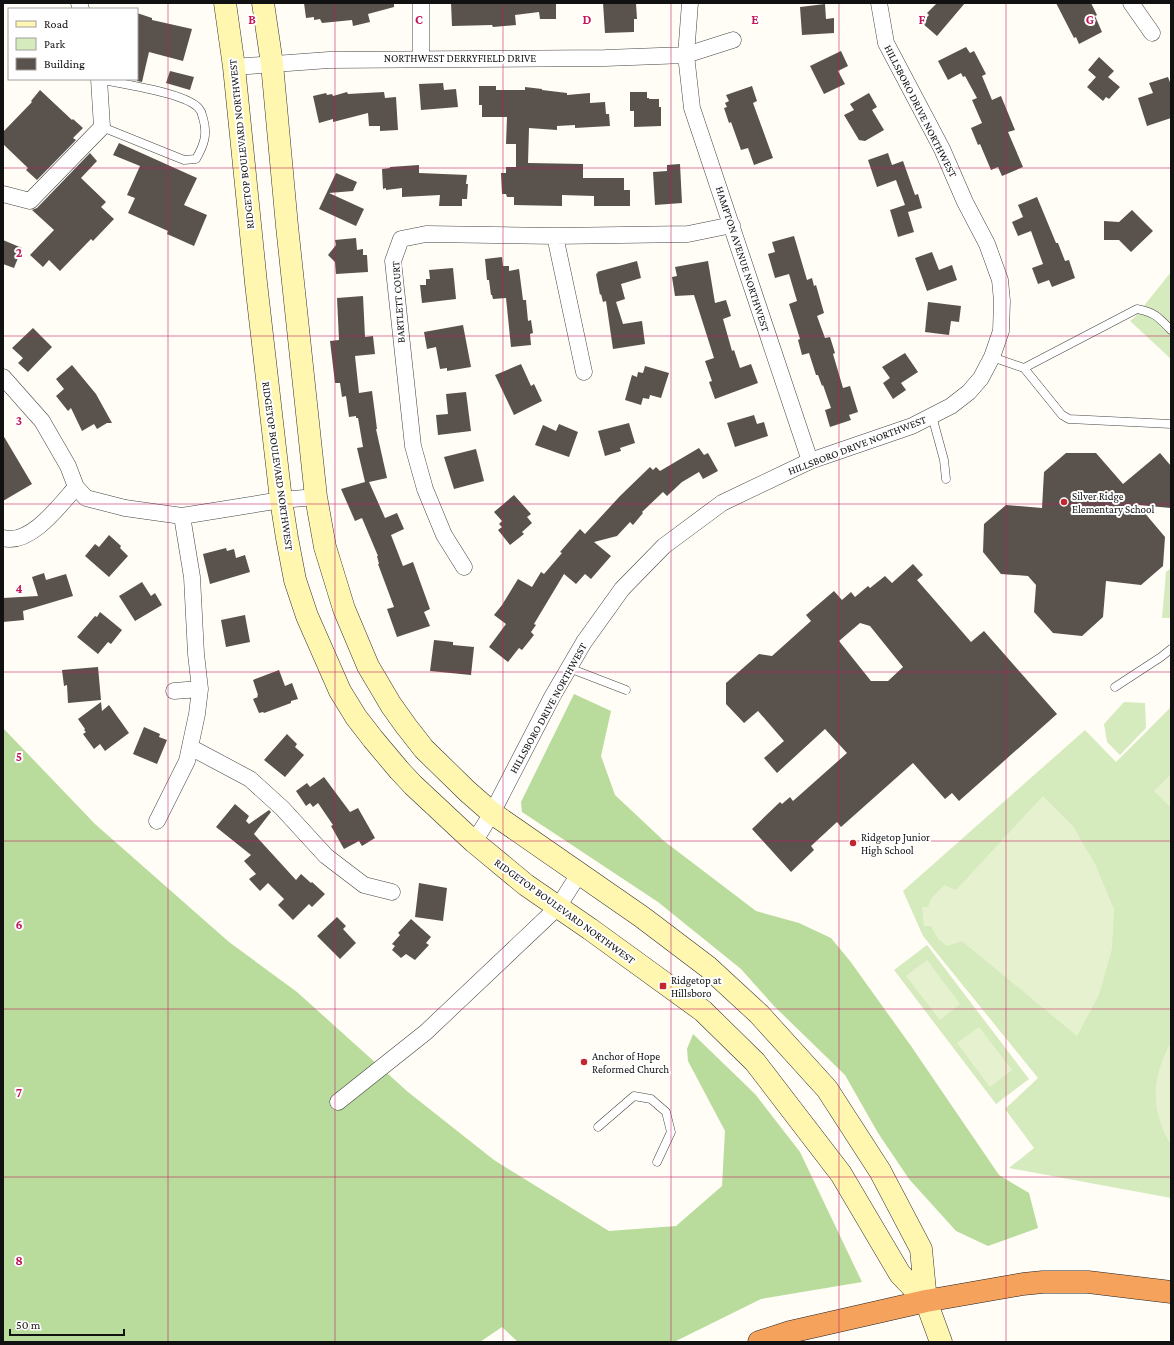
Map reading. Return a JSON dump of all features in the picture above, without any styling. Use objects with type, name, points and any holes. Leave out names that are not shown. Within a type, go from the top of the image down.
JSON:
[{"type":"highway","points":[[759,1342],[790,1332],[926,1301],[1023,1284],[1043,1282],[1088,1282],[1171,1292]]},
{"type":"main road","name":"RIDGETOP BOULEVARD NORTHWEST","points":[[225,3],[234,67],[256,283],[286,538],[296,580],[307,616],[340,691],[356,717],[399,770],[474,842],[526,885],[590,929],[703,1012],[755,1062],[841,1174],[900,1274],[926,1301]]},
{"type":"main road","name":"RIDGETOP BOULEVARD NORTHWEST","points":[[263,3],[272,64],[287,226],[316,497],[325,547],[344,609],[368,666],[390,705],[424,749],[461,786],[492,813],[642,917],[708,967],[759,1014],[827,1089],[880,1171],[921,1249],[926,1301],[941,1342]]},
{"type":"street","points":[[421,58],[422,3]]},
{"type":"street","name":"HAMPTON AVENUE NORTHWEST","points":[[690,3],[686,55],[692,108],[810,461]]},
{"type":"street","name":"HILLSBORO DRIVE NORTHWEST","points":[[474,842],[492,813],[552,697],[584,642],[622,589],[664,546],[722,503],[810,461],[912,426],[951,406],[968,392],[981,378],[992,357],[1001,331],[1002,301],[1000,280],[987,244],[965,202],[942,149],[886,44],[879,3]]},
{"type":"street","points":[[1131,3],[1152,33]]},
{"type":"street","name":"NORTHWEST DERRYFIELD DRIVE","points":[[234,67],[329,60],[421,58],[605,58],[686,55],[733,40]]},
{"type":"street","points":[[3,194],[30,202],[102,127],[99,80]]},
{"type":"street","name":"BARTLETT COURT","points":[[464,567],[444,535],[425,489],[413,446],[393,261],[401,239],[426,234],[555,236],[688,234],[732,225]]},
{"type":"street","points":[[555,236],[584,372]]},
{"type":"street","points":[[3,376],[42,421],[68,466],[76,487],[86,498],[124,508],[182,516],[281,500],[316,497]]},
{"type":"street","points":[[3,538],[10,540],[32,532],[52,514],[76,487]]},
{"type":"street","points":[[157,821],[187,761],[197,714],[200,689],[196,654],[192,577],[182,516]]},
{"type":"street","points":[[174,691],[200,689]]},
{"type":"street","points":[[190,747],[250,779],[282,808],[326,856],[364,885],[392,892]]},
{"type":"street","points":[[338,1102],[426,1032],[558,907],[579,874]]},
{"type":"lane","points":[[102,127],[184,160],[196,159],[203,147],[206,128],[200,109],[187,100],[166,93],[104,80]]},
{"type":"lane","points":[[1024,368],[1137,309],[1150,311],[1171,330]]},
{"type":"lane","points":[[992,357],[1024,368],[1062,415],[1070,419],[1171,424]]},
{"type":"lane","points":[[932,416],[944,460],[946,479]]},
{"type":"lane","points":[[1115,687],[1171,649]]},
{"type":"lane","points":[[569,668],[626,690]]},
{"type":"lane","points":[[598,1127],[634,1096],[651,1099],[666,1112],[671,1132],[657,1162]]},
{"type":"green space","points":[[1171,272],[1171,359],[1130,321],[1135,317]]},
{"type":"green space","points":[[1171,568],[1171,618],[1162,618],[1166,572]]},
{"type":"green space","points":[[574,694],[611,711],[601,756],[615,795],[664,841],[756,911],[799,923],[831,938],[850,961],[911,1046],[999,1175],[1029,1193],[1038,1228],[988,1246],[956,1231],[909,1179],[878,1133],[845,1075],[774,1006],[741,969],[658,902],[522,812],[521,802]]},
{"type":"green space","points":[[1124,702],[1145,703],[1146,728],[1120,755],[1107,742],[1104,724]]},
{"type":"green space","points":[[1171,707],[1171,1198],[1009,1168],[1034,1148],[1005,1109],[1038,1078],[923,936],[903,891],[1085,730],[1116,762]]},
{"type":"green space","points":[[3,728],[95,824],[229,942],[297,992],[408,1092],[494,1160],[609,1231],[676,1226],[722,1186],[725,1131],[688,1061],[687,1049],[693,1034],[755,1094],[800,1152],[862,1282],[761,1299],[674,1342],[518,1342],[502,1327],[480,1342],[3,1342]]},
{"type":"green space","points":[[1171,774],[1171,808],[1154,791]]},
{"type":"green space","points":[[1043,796],[1073,826],[1095,864],[1114,909],[1112,949],[1099,995],[1077,1036],[962,941],[947,946],[938,939],[931,926],[924,926],[922,907],[928,907],[931,899],[944,885],[956,890]]},
{"type":"green space","points":[[927,945],[1029,1079],[996,1104],[894,970]]},
{"type":"green space","points":[[927,960],[960,1004],[940,1020],[906,976]]},
{"type":"green space","points":[[979,1027],[1012,1070],[990,1087],[957,1043]]},
{"type":"green space","points":[[1171,1042],[1171,1145],[1159,1119],[1156,1106],[1156,1094],[1160,1069],[1164,1056]]},
{"type":"building","points":[[304,3],[394,3],[394,7],[368,14],[370,22],[353,26],[352,20],[322,23],[320,19],[314,20],[314,17],[306,18]]},
{"type":"building","points":[[451,3],[556,3],[556,19],[540,19],[539,12],[515,15],[516,25],[493,27],[492,25],[452,26]]},
{"type":"building","points":[[603,3],[636,3],[637,19],[634,19],[634,32],[605,33]]},
{"type":"building","points":[[937,3],[965,3],[937,36],[922,23],[929,15],[927,13]]},
{"type":"building","points":[[1056,3],[1091,3],[1097,15],[1095,16],[1102,32],[1079,44],[1076,37],[1074,38]]},
{"type":"building","points":[[825,4],[826,19],[834,18],[834,33],[802,35],[800,7]]},
{"type":"building","points":[[138,13],[152,18],[152,20],[192,29],[183,61],[149,52],[142,82],[137,81]]},
{"type":"building","points":[[966,47],[970,53],[974,51],[986,74],[982,76],[992,100],[1001,96],[1015,130],[1008,132],[1023,167],[1002,176],[998,167],[991,170],[980,144],[978,145],[971,128],[982,123],[972,100],[977,98],[965,76],[963,77],[961,73],[948,80],[938,61]]},
{"type":"building","points":[[841,51],[848,66],[838,71],[845,84],[824,94],[810,66]]},
{"type":"building","points":[[1099,57],[1114,71],[1108,77],[1120,87],[1109,99],[1106,97],[1103,101],[1087,87],[1096,77],[1088,70]]},
{"type":"building","points":[[170,71],[194,77],[190,90],[166,83]]},
{"type":"building","points":[[1168,77],[1171,85],[1171,118],[1147,126],[1138,98],[1153,93],[1149,83]]},
{"type":"building","points":[[443,83],[444,90],[456,89],[458,107],[421,110],[419,84]]},
{"type":"building","points":[[479,86],[496,86],[496,90],[525,90],[525,87],[567,93],[567,95],[590,93],[590,103],[605,102],[606,114],[609,114],[610,126],[575,128],[575,125],[557,126],[557,130],[529,128],[528,163],[583,164],[583,178],[624,178],[624,190],[630,190],[630,206],[594,206],[594,196],[562,195],[562,206],[514,205],[514,197],[507,197],[506,194],[502,194],[501,173],[506,173],[506,167],[516,167],[516,144],[506,144],[507,117],[482,117],[482,105],[479,105]]},
{"type":"building","points":[[752,86],[757,101],[753,103],[773,158],[754,165],[748,148],[741,150],[731,122],[729,123],[724,108],[727,107],[725,103],[729,101],[726,95]]},
{"type":"building","points":[[40,90],[72,120],[73,119],[83,128],[73,138],[76,140],[37,180],[26,170],[28,168],[3,144],[3,132],[32,102],[31,101]]},
{"type":"building","points":[[347,92],[348,94],[384,92],[385,98],[396,97],[398,130],[380,131],[380,126],[369,126],[368,113],[333,122],[333,119],[319,123],[313,96],[326,93],[327,95],[332,94],[333,96]]},
{"type":"building","points":[[630,92],[647,92],[647,98],[659,99],[659,107],[661,107],[661,126],[634,127],[634,111],[630,111]]},
{"type":"building","points":[[869,93],[877,107],[872,110],[884,130],[865,141],[859,140],[844,115],[854,110],[850,104]]},
{"type":"building","points":[[119,143],[197,178],[184,205],[207,215],[194,246],[167,234],[168,231],[128,213],[135,198],[127,195],[140,166],[113,155]]},
{"type":"building","points":[[90,153],[97,161],[81,178],[106,202],[101,207],[114,219],[93,241],[91,239],[60,271],[49,260],[43,267],[30,255],[54,230],[32,210],[37,208]]},
{"type":"building","points":[[888,153],[892,165],[903,161],[915,195],[918,194],[922,208],[908,212],[914,232],[898,237],[890,210],[905,205],[896,180],[877,187],[868,160]]},
{"type":"building","points":[[680,164],[682,203],[655,205],[653,172],[667,171],[667,165]]},
{"type":"building","points":[[419,165],[419,173],[467,175],[467,199],[462,199],[462,206],[439,206],[440,195],[402,197],[402,188],[383,189],[382,169]]},
{"type":"building","points":[[336,173],[357,182],[353,191],[329,193],[364,209],[356,226],[319,209]]},
{"type":"building","points":[[1037,197],[1056,243],[1058,243],[1065,261],[1069,260],[1075,278],[1052,287],[1049,280],[1038,284],[1032,268],[1043,264],[1031,231],[1018,236],[1012,222],[1023,217],[1018,205]]},
{"type":"building","points":[[1132,210],[1153,231],[1131,252],[1119,240],[1104,240],[1104,221],[1119,222]]},
{"type":"building","points":[[794,236],[807,280],[812,278],[814,286],[816,285],[824,313],[817,316],[825,338],[830,337],[835,353],[833,354],[843,388],[850,386],[858,412],[849,415],[851,420],[830,427],[825,410],[831,408],[823,385],[822,386],[818,375],[816,375],[809,353],[802,355],[798,340],[800,339],[789,304],[797,301],[789,274],[775,278],[768,254],[775,252],[772,242]]},
{"type":"building","points":[[356,238],[357,250],[363,249],[363,255],[367,255],[368,272],[336,274],[335,262],[328,255],[336,245],[335,240]]},
{"type":"building","points":[[3,240],[22,248],[14,268],[3,264]]},
{"type":"building","points":[[932,252],[939,270],[952,265],[957,280],[927,291],[915,258]]},
{"type":"building","points":[[502,257],[503,266],[509,266],[509,271],[519,269],[523,300],[526,300],[528,321],[531,320],[533,333],[530,334],[531,345],[511,347],[506,298],[493,299],[491,295],[489,280],[487,280],[485,259]]},
{"type":"building","points":[[637,261],[641,278],[621,284],[625,299],[616,302],[623,324],[642,321],[645,344],[613,349],[606,301],[603,302],[601,294],[600,295],[596,274],[598,273],[597,272]]},
{"type":"building","points":[[708,261],[715,303],[726,300],[731,316],[723,319],[732,351],[734,350],[740,368],[751,364],[758,383],[715,399],[709,382],[712,381],[705,361],[714,358],[694,295],[675,296],[672,277],[677,276],[675,267]]},
{"type":"building","points":[[453,268],[456,299],[422,303],[420,285],[426,285],[426,279],[430,279],[429,270]]},
{"type":"building","points":[[363,296],[365,337],[373,336],[375,354],[355,356],[359,393],[372,391],[376,429],[387,478],[369,482],[385,518],[397,513],[404,529],[391,535],[403,566],[413,562],[430,609],[424,612],[430,626],[397,637],[387,609],[394,607],[378,564],[378,556],[362,518],[355,521],[341,489],[365,482],[357,448],[363,447],[358,418],[356,418],[356,416],[349,417],[346,396],[342,397],[340,383],[335,383],[330,341],[339,340],[337,298]]},
{"type":"building","points":[[928,302],[961,306],[959,322],[951,321],[949,335],[925,332]]},
{"type":"building","points":[[463,325],[471,367],[447,371],[447,368],[440,369],[436,347],[427,349],[424,332]]},
{"type":"building","points":[[33,328],[52,347],[28,372],[18,363],[23,358],[12,348]]},
{"type":"building","points":[[905,353],[918,372],[901,383],[906,390],[893,399],[883,383],[890,378],[882,367]]},
{"type":"building","points":[[521,364],[531,386],[534,384],[542,401],[514,415],[495,375]]},
{"type":"building","points":[[72,365],[96,394],[112,423],[107,423],[97,429],[94,424],[82,431],[71,408],[68,411],[56,396],[64,389],[56,379]]},
{"type":"building","points":[[645,366],[669,373],[661,398],[650,395],[649,399],[643,398],[641,405],[625,400],[632,375],[637,377],[638,372],[643,373]]},
{"type":"building","points":[[466,392],[471,431],[438,435],[436,415],[448,414],[446,394]]},
{"type":"building","points":[[754,415],[757,424],[764,422],[768,436],[735,447],[727,423]]},
{"type":"building","points":[[629,423],[635,443],[620,448],[621,451],[605,456],[598,431]]},
{"type":"building","points":[[559,424],[578,432],[569,457],[535,445],[543,425],[556,431]]},
{"type":"building","points":[[3,435],[32,484],[3,501]]},
{"type":"building","points":[[699,448],[704,455],[708,453],[718,471],[703,479],[699,472],[682,482],[667,496],[663,492],[642,512],[643,513],[633,525],[630,522],[617,536],[594,542],[611,556],[591,579],[585,574],[576,584],[564,574],[534,624],[536,625],[531,632],[534,635],[522,650],[519,648],[508,662],[489,647],[506,624],[494,615],[518,579],[532,587],[541,572],[544,574],[562,553],[560,552],[580,529],[585,534],[620,496],[650,467],[653,470],[656,467],[660,471]]},
{"type":"building","points":[[476,449],[484,481],[454,489],[444,457]]},
{"type":"building","points":[[1066,453],[1096,453],[1123,484],[1160,453],[1171,466],[1171,508],[1138,505],[1165,537],[1163,566],[1141,585],[1106,581],[1103,617],[1082,636],[1053,633],[1034,612],[1036,585],[1028,576],[1001,574],[983,552],[984,524],[1006,505],[1042,508],[1044,472]]},
{"type":"building","points":[[514,495],[531,514],[527,517],[532,523],[522,532],[524,534],[510,545],[498,530],[502,527],[499,524],[502,521],[494,512]]},
{"type":"building","points":[[109,535],[121,546],[120,548],[128,556],[109,577],[85,556],[95,544],[99,547]]},
{"type":"building","points":[[226,548],[227,551],[234,549],[236,558],[245,555],[250,572],[210,584],[203,554]]},
{"type":"building","points":[[913,564],[923,575],[917,580],[971,642],[984,631],[1057,714],[959,801],[952,793],[945,799],[913,763],[841,827],[837,822],[811,846],[814,850],[791,872],[752,829],[780,802],[782,804],[790,797],[793,801],[847,753],[825,729],[777,773],[764,758],[784,741],[758,711],[744,723],[726,704],[726,683],[759,654],[772,656],[811,621],[806,615],[834,591],[842,600],[851,592],[855,597],[868,586],[870,588],[885,576],[892,583]],"holes":[[[860,623],[870,626],[903,667],[888,681],[871,681],[839,641]]]},
{"type":"building","points":[[44,573],[46,580],[66,574],[73,596],[23,611],[24,620],[3,622],[3,598],[38,596],[32,577]]},
{"type":"building","points":[[142,582],[151,596],[155,593],[162,605],[135,621],[119,596]]},
{"type":"building","points":[[100,612],[122,630],[111,644],[108,642],[98,654],[77,637]]},
{"type":"building","points":[[245,615],[250,642],[226,647],[221,620]]},
{"type":"building","points":[[434,640],[453,642],[453,645],[474,647],[471,675],[430,671]]},
{"type":"building","points":[[98,667],[101,700],[68,703],[67,685],[64,686],[62,670]]},
{"type":"building","points":[[279,670],[285,686],[292,683],[298,699],[264,713],[259,713],[253,699],[258,697],[258,695],[253,680]]},
{"type":"building","points":[[101,702],[102,711],[109,705],[129,733],[105,751],[100,744],[94,749],[83,734],[86,732],[84,730],[85,729],[78,719]]},
{"type":"building","points":[[144,727],[160,734],[159,737],[167,740],[157,764],[133,754]]},
{"type":"building","points":[[287,734],[297,744],[295,747],[304,755],[285,777],[264,760]]},
{"type":"building","points":[[324,777],[350,812],[358,808],[375,838],[362,846],[359,841],[344,849],[331,826],[333,825],[318,803],[313,807],[310,803],[306,806],[296,791],[307,783],[310,787]]},
{"type":"building","points":[[235,804],[249,816],[246,821],[249,824],[269,810],[271,812],[254,834],[296,880],[301,874],[325,894],[312,907],[309,904],[293,920],[278,905],[284,899],[268,883],[260,891],[249,879],[256,874],[244,861],[251,855],[216,827]]},
{"type":"building","points":[[419,883],[447,888],[443,921],[415,917]]},
{"type":"building","points":[[337,917],[346,926],[343,929],[356,943],[340,959],[317,936]]},
{"type":"building","points":[[411,919],[431,937],[426,943],[429,945],[415,960],[406,954],[401,958],[392,950],[395,946],[392,944],[400,935],[398,933]]},
{"type":"place","name":"Silver Ridge Elementary School","points":[[1064,502]]},
{"type":"place","name":"Ridgetop Junior High School","points":[[853,843]]},
{"type":"place","name":"Ridgetop at Hillsboro","points":[[663,986]]},
{"type":"place","name":"Anchor of Hope Reformed Church","points":[[584,1062]]}]
